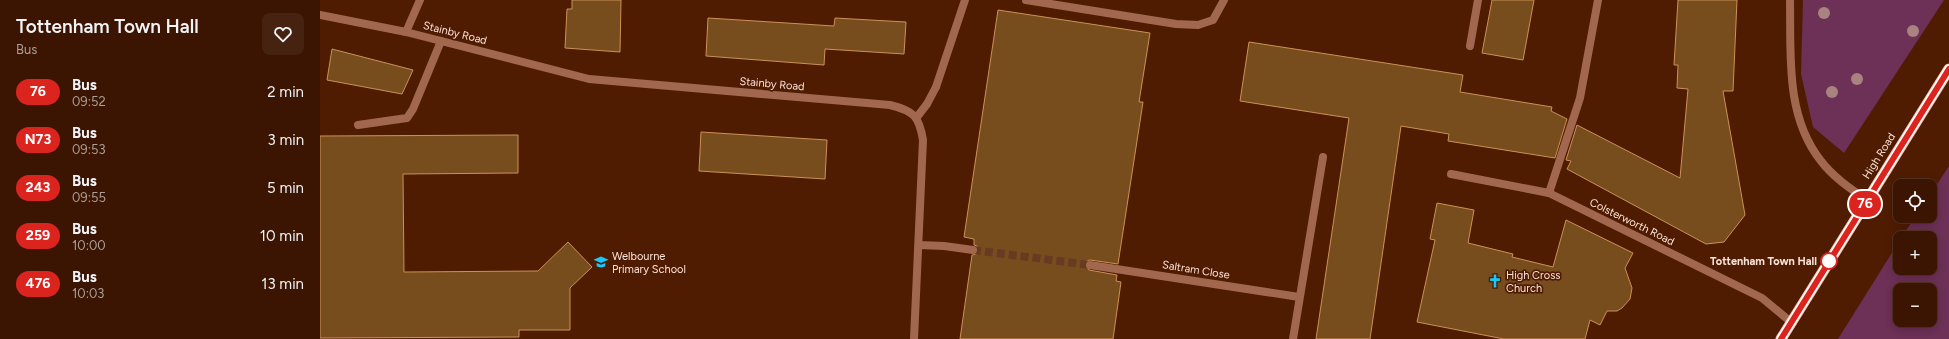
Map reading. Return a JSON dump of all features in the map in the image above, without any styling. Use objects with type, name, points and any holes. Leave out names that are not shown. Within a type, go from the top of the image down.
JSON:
[{"type":"highway","name":"High Road","points":[[1781,339],[1949,69]]},
{"type":"street","points":[[406,32],[420,0]]},
{"type":"street","points":[[914,339],[923,140],[921,126],[917,117],[927,104],[936,87],[965,0]]},
{"type":"street","points":[[1026,0],[1176,24],[1198,25],[1213,20],[1224,0]]},
{"type":"street","points":[[1470,46],[1478,0]]},
{"type":"street","points":[[1549,193],[1580,98],[1598,0]]},
{"type":"street","points":[[1790,0],[1794,102],[1808,140],[1821,161],[1838,180],[1867,200]]},
{"type":"street","name":"Stainby Road","points":[[320,15],[406,32],[589,79],[890,105],[917,117]]},
{"type":"street","points":[[358,125],[406,118],[413,109],[440,41]]},
{"type":"street","points":[[1293,339],[1323,157]]},
{"type":"street","name":"Colsterworth Road","points":[[1451,174],[1549,193],[1762,298],[1791,322]]},
{"type":"street","points":[[918,245],[944,246],[973,250]]},
{"type":"street","name":"Saltram Close","points":[[1090,265],[1299,297]]},
{"type":"shaded area","points":[[1803,0],[1944,0],[1844,153],[1813,127],[1801,74]]},
{"type":"shaded area","points":[[1949,166],[1949,339],[1838,339],[1893,251],[1893,275],[1937,275],[1937,231],[1906,231],[1911,223],[1937,223],[1937,184]]},
{"type":"building","points":[[572,0],[621,0],[620,52],[565,48],[567,9],[572,9]]},
{"type":"building","points":[[1492,0],[1534,0],[1523,60],[1482,53]]},
{"type":"building","points":[[1678,0],[1737,0],[1733,91],[1723,91],[1745,215],[1724,242],[1706,244],[1567,169],[1571,161],[1566,160],[1577,125],[1680,178],[1688,89],[1677,88],[1678,65],[1674,65]]},
{"type":"building","points":[[998,10],[1150,33],[1139,102],[1143,102],[1118,264],[1090,260],[1086,261],[1085,265],[1089,270],[1117,275],[1116,281],[1121,282],[1113,339],[960,339],[972,255],[977,254],[978,250],[977,246],[974,245],[974,239],[964,237]]},
{"type":"building","points":[[708,18],[834,26],[835,18],[906,22],[904,54],[825,49],[824,65],[706,56]]},
{"type":"building","points":[[1249,42],[1463,75],[1460,92],[1552,107],[1551,111],[1567,119],[1555,158],[1448,141],[1449,134],[1401,126],[1370,339],[1316,339],[1349,118],[1240,101]]},
{"type":"building","points":[[332,49],[413,70],[402,94],[327,80]]},
{"type":"building","points":[[701,132],[827,140],[825,179],[699,171]]},
{"type":"building","points":[[518,135],[518,173],[403,174],[404,272],[538,271],[568,242],[592,267],[570,288],[570,330],[519,330],[519,337],[320,338],[320,136]]},
{"type":"building","name":"High Cross Church","points":[[1437,203],[1474,210],[1468,243],[1513,254],[1512,257],[1553,267],[1566,220],[1633,253],[1625,268],[1632,288],[1630,299],[1617,311],[1607,311],[1600,325],[1590,320],[1585,339],[1504,339],[1417,322],[1435,240],[1430,239]]},
{"type":"tunnel","points":[[973,250],[1090,265]]},
{"type":"bus line","name":"76","points":[[1781,339],[1949,69]]},
{"type":"place","name":"Tottenham Town Hall","points":[[1829,261]]},
{"type":"place","name":"Welbourne Primary School","points":[[601,262]]},
{"type":"place","name":"High Cross Church","points":[[1495,281]]}]
